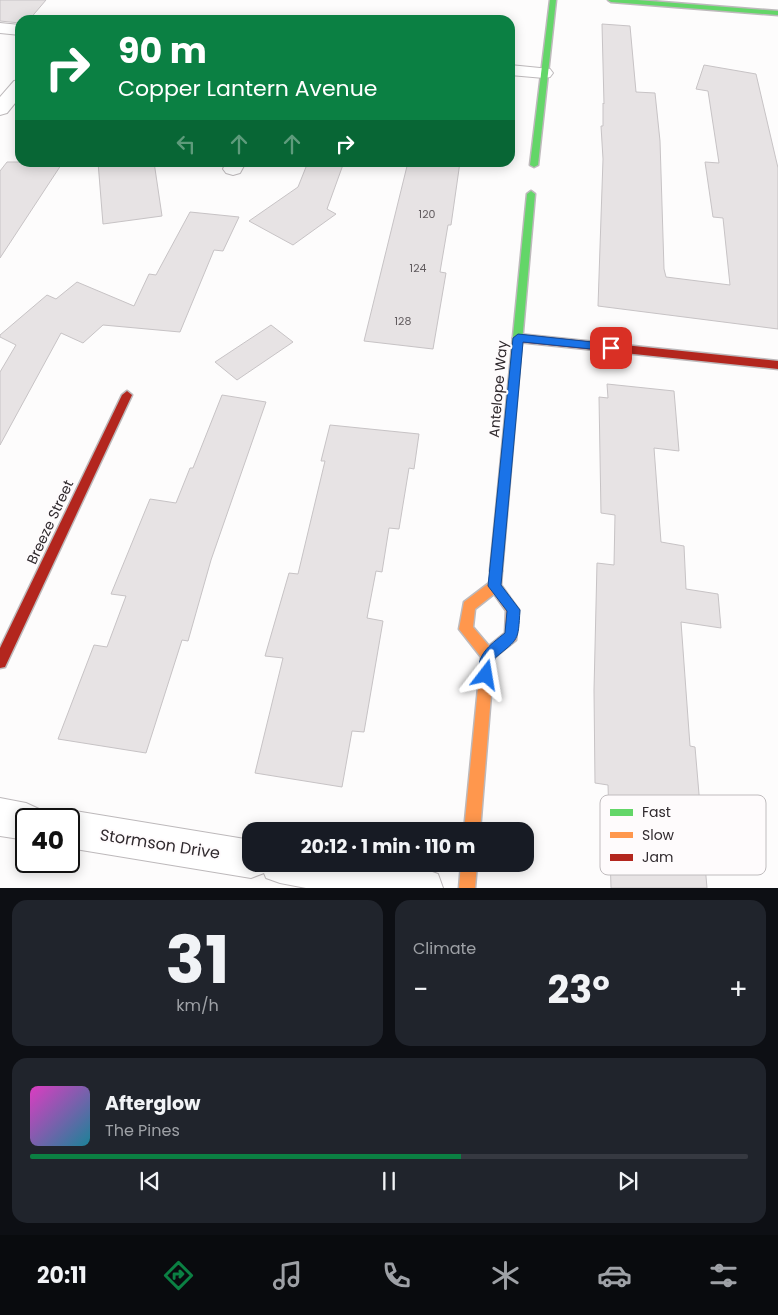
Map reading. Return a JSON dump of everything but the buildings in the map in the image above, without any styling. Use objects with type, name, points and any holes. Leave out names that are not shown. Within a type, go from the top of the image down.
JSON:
[{"type":"street","points":[[533,168],[553,0]]},
{"type":"street","points":[[610,0],[778,13]]},
{"type":"street","points":[[0,28],[15,30]]},
{"type":"street","points":[[515,70],[544,73]]},
{"type":"street","points":[[0,109],[15,91]]},
{"type":"street","name":"Antelope Way","points":[[494,586],[532,190]]},
{"type":"street","points":[[518,338],[778,365]]},
{"type":"street","name":"Breeze Street","points":[[0,662],[127,395]]},
{"type":"street","points":[[473,822],[488,655],[511,636],[513,610],[494,586],[469,606],[466,629],[488,655]]},
{"type":"street","points":[[0,817],[15,820]]},
{"type":"street","name":"Stormson Drive","points":[[80,831],[242,858]]},
{"type":"street","points":[[328,872],[424,888]]},
{"type":"street","points":[[467,888],[468,872]]},
{"type":"traffic: fast","points":[[534,165],[553,0]]},
{"type":"traffic: fast","points":[[611,0],[778,13]]},
{"type":"traffic: fast","points":[[496,571],[531,194]]},
{"type":"traffic: slow","points":[[473,822],[488,655],[511,636],[513,610],[495,586],[496,571]]},
{"type":"traffic: slow","points":[[488,655],[466,629],[469,606],[495,586]]},
{"type":"traffic: slow","points":[[467,888],[468,872]]},
{"type":"traffic: jam","points":[[518,338],[778,365]]},
{"type":"traffic: jam","points":[[0,662],[127,395]]},
{"type":"route","points":[[486,675],[488,655],[511,636],[513,610],[494,586],[518,338],[611,348]]}]
